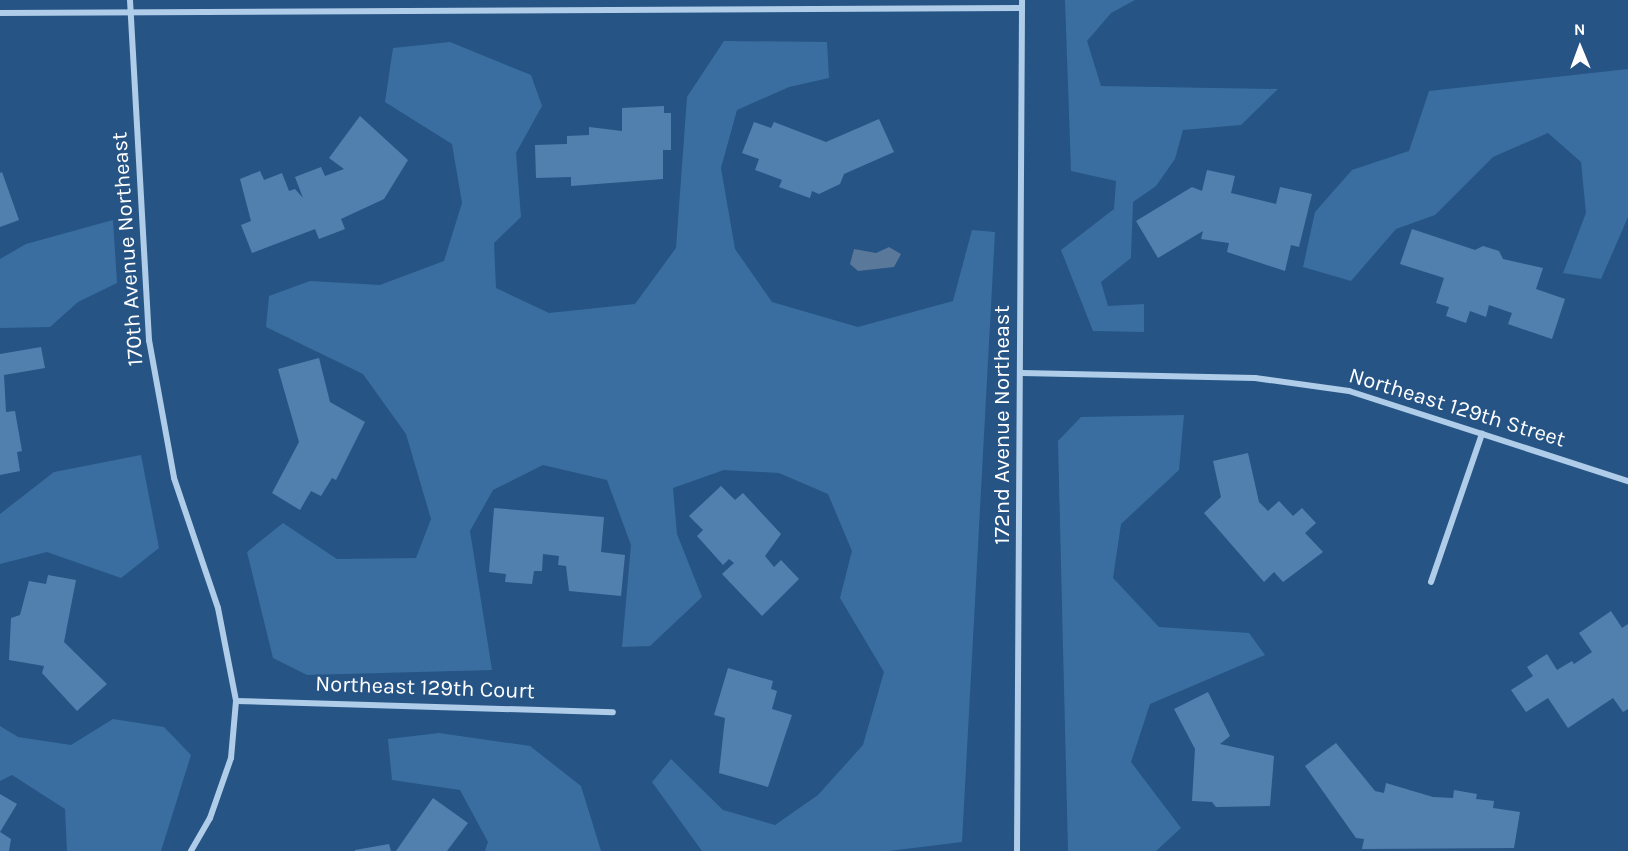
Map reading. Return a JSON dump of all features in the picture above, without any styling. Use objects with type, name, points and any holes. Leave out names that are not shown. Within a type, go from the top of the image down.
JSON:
[{"type":"street","name":"170th Avenue Northeast","points":[[130,0],[149,340],[174,478],[218,608],[236,701],[231,758],[210,818],[191,851]]},
{"type":"street","name":"172nd Avenue Northeast","points":[[1017,851],[1022,373],[1022,0]]},
{"type":"street","points":[[0,13],[1022,8]]},
{"type":"street","name":"Northeast 129th Street","points":[[1022,373],[1255,378],[1349,391],[1628,481]]},
{"type":"street","points":[[1431,582],[1482,434]]},
{"type":"street","name":"Northeast 129th Court","points":[[236,701],[613,712]]},
{"type":"shaded area","points":[[1065,0],[1135,0],[1111,13],[1087,41],[1101,86],[1278,89],[1241,125],[1183,130],[1175,159],[1156,186],[1133,202],[1131,258],[1101,282],[1108,306],[1144,304],[1144,332],[1093,331],[1061,250],[1114,209],[1116,181],[1071,171]]},
{"type":"shaded area","points":[[724,41],[827,42],[829,78],[789,87],[737,110],[721,168],[735,249],[772,302],[858,327],[953,301],[972,230],[995,232],[962,842],[889,851],[702,851],[652,782],[671,759],[723,810],[775,825],[818,795],[863,745],[884,672],[840,598],[852,551],[828,494],[779,473],[724,470],[673,488],[677,534],[702,597],[650,646],[622,647],[631,545],[607,480],[543,465],[493,490],[470,531],[492,670],[307,675],[273,658],[247,552],[283,523],[337,559],[416,558],[431,519],[406,434],[363,374],[266,327],[269,296],[310,281],[380,285],[444,261],[462,203],[452,144],[385,102],[393,48],[450,42],[531,75],[542,106],[516,153],[521,217],[494,243],[496,288],[549,313],[635,304],[676,248],[687,97]]},
{"type":"shaded area","points":[[1628,69],[1628,217],[1601,279],[1563,273],[1586,213],[1581,162],[1548,133],[1493,157],[1435,215],[1396,229],[1351,281],[1303,267],[1315,212],[1352,170],[1409,151],[1429,91]]},
{"type":"shaded area","points":[[113,220],[117,283],[78,302],[50,327],[0,328],[0,259],[26,244]]},
{"type":"shaded area","points":[[889,247],[901,254],[894,267],[858,271],[850,264],[854,249],[876,253]]},
{"type":"shaded area","points":[[1184,415],[1179,470],[1121,524],[1113,578],[1159,627],[1249,633],[1265,655],[1150,704],[1131,762],[1181,828],[1156,851],[1068,851],[1058,441],[1081,417]]},
{"type":"shaded area","points":[[141,455],[159,548],[121,578],[47,552],[0,564],[0,514],[54,472]]},
{"type":"shaded area","points":[[113,719],[164,727],[191,755],[161,851],[67,851],[65,809],[12,775],[0,781],[0,726],[18,737],[71,745]]},
{"type":"shaded area","points":[[439,733],[530,746],[581,786],[601,851],[485,851],[488,842],[460,790],[392,780],[388,739]]},
{"type":"building","points":[[664,106],[664,113],[671,113],[671,150],[663,150],[663,179],[571,186],[571,177],[536,178],[535,145],[567,144],[567,136],[589,135],[589,127],[622,131],[622,108]]},
{"type":"building","points":[[360,116],[408,160],[384,199],[341,219],[345,229],[319,239],[315,229],[252,253],[241,225],[251,221],[240,179],[260,171],[264,180],[282,173],[289,191],[295,189],[303,198],[295,177],[321,167],[325,176],[344,169],[329,158]]},
{"type":"building","points":[[879,119],[894,152],[844,174],[840,184],[819,194],[812,191],[810,198],[779,187],[782,180],[755,170],[759,159],[742,153],[754,122],[771,128],[774,122],[826,142]]},
{"type":"building","points":[[1207,170],[1235,176],[1231,193],[1276,204],[1280,187],[1312,194],[1299,247],[1291,245],[1285,271],[1227,252],[1229,243],[1201,239],[1203,231],[1158,258],[1136,221],[1192,187],[1202,191]]},
{"type":"building","points":[[2,172],[19,220],[0,227],[0,173]]},
{"type":"building","points":[[1412,229],[1475,250],[1483,246],[1499,251],[1503,259],[1543,268],[1536,289],[1565,299],[1552,339],[1508,324],[1512,313],[1489,305],[1486,317],[1470,311],[1466,323],[1446,316],[1449,307],[1436,303],[1444,278],[1400,264]]},
{"type":"building","points":[[41,347],[45,368],[4,375],[6,412],[15,411],[22,451],[17,452],[20,471],[0,475],[0,354]]},
{"type":"building","points":[[319,358],[330,402],[365,422],[336,480],[332,478],[321,496],[311,491],[300,510],[272,493],[299,442],[278,369]]},
{"type":"building","points":[[1248,453],[1259,502],[1268,511],[1279,501],[1293,516],[1302,508],[1316,523],[1305,533],[1323,552],[1283,582],[1274,572],[1264,582],[1204,513],[1221,497],[1213,461]]},
{"type":"building","points":[[721,486],[735,500],[743,493],[781,534],[765,556],[774,567],[781,560],[799,579],[762,616],[722,574],[734,563],[729,559],[723,565],[697,536],[703,530],[689,516]]},
{"type":"building","points":[[494,508],[604,517],[601,552],[625,555],[621,596],[569,591],[566,566],[558,565],[559,556],[543,554],[542,571],[534,571],[532,584],[505,582],[506,574],[489,572]]},
{"type":"building","points":[[48,575],[76,580],[64,642],[107,684],[77,711],[42,673],[44,666],[9,660],[11,618],[20,615],[29,581],[46,584]]},
{"type":"building","points":[[1611,611],[1622,628],[1628,624],[1628,709],[1623,712],[1613,698],[1568,728],[1548,698],[1526,712],[1511,690],[1533,676],[1527,667],[1547,654],[1557,670],[1572,661],[1574,664],[1592,652],[1579,633]]},
{"type":"building","points":[[728,668],[773,681],[771,689],[777,691],[772,709],[792,715],[768,787],[719,773],[725,718],[714,715]]},
{"type":"building","points":[[1208,692],[1230,736],[1220,744],[1274,756],[1270,806],[1216,807],[1212,802],[1192,801],[1195,749],[1174,709]]},
{"type":"building","points":[[1336,743],[1375,791],[1384,793],[1386,783],[1433,797],[1453,798],[1454,790],[1477,794],[1476,799],[1494,801],[1493,808],[1520,812],[1514,848],[1362,849],[1364,839],[1356,838],[1305,766]]},
{"type":"building","points":[[0,794],[17,804],[0,832]]},
{"type":"building","points":[[433,798],[468,823],[447,851],[396,851]]},
{"type":"building","points":[[0,832],[11,839],[9,851],[0,851]]},
{"type":"building","points":[[389,844],[391,851],[355,851],[355,850]]}]
